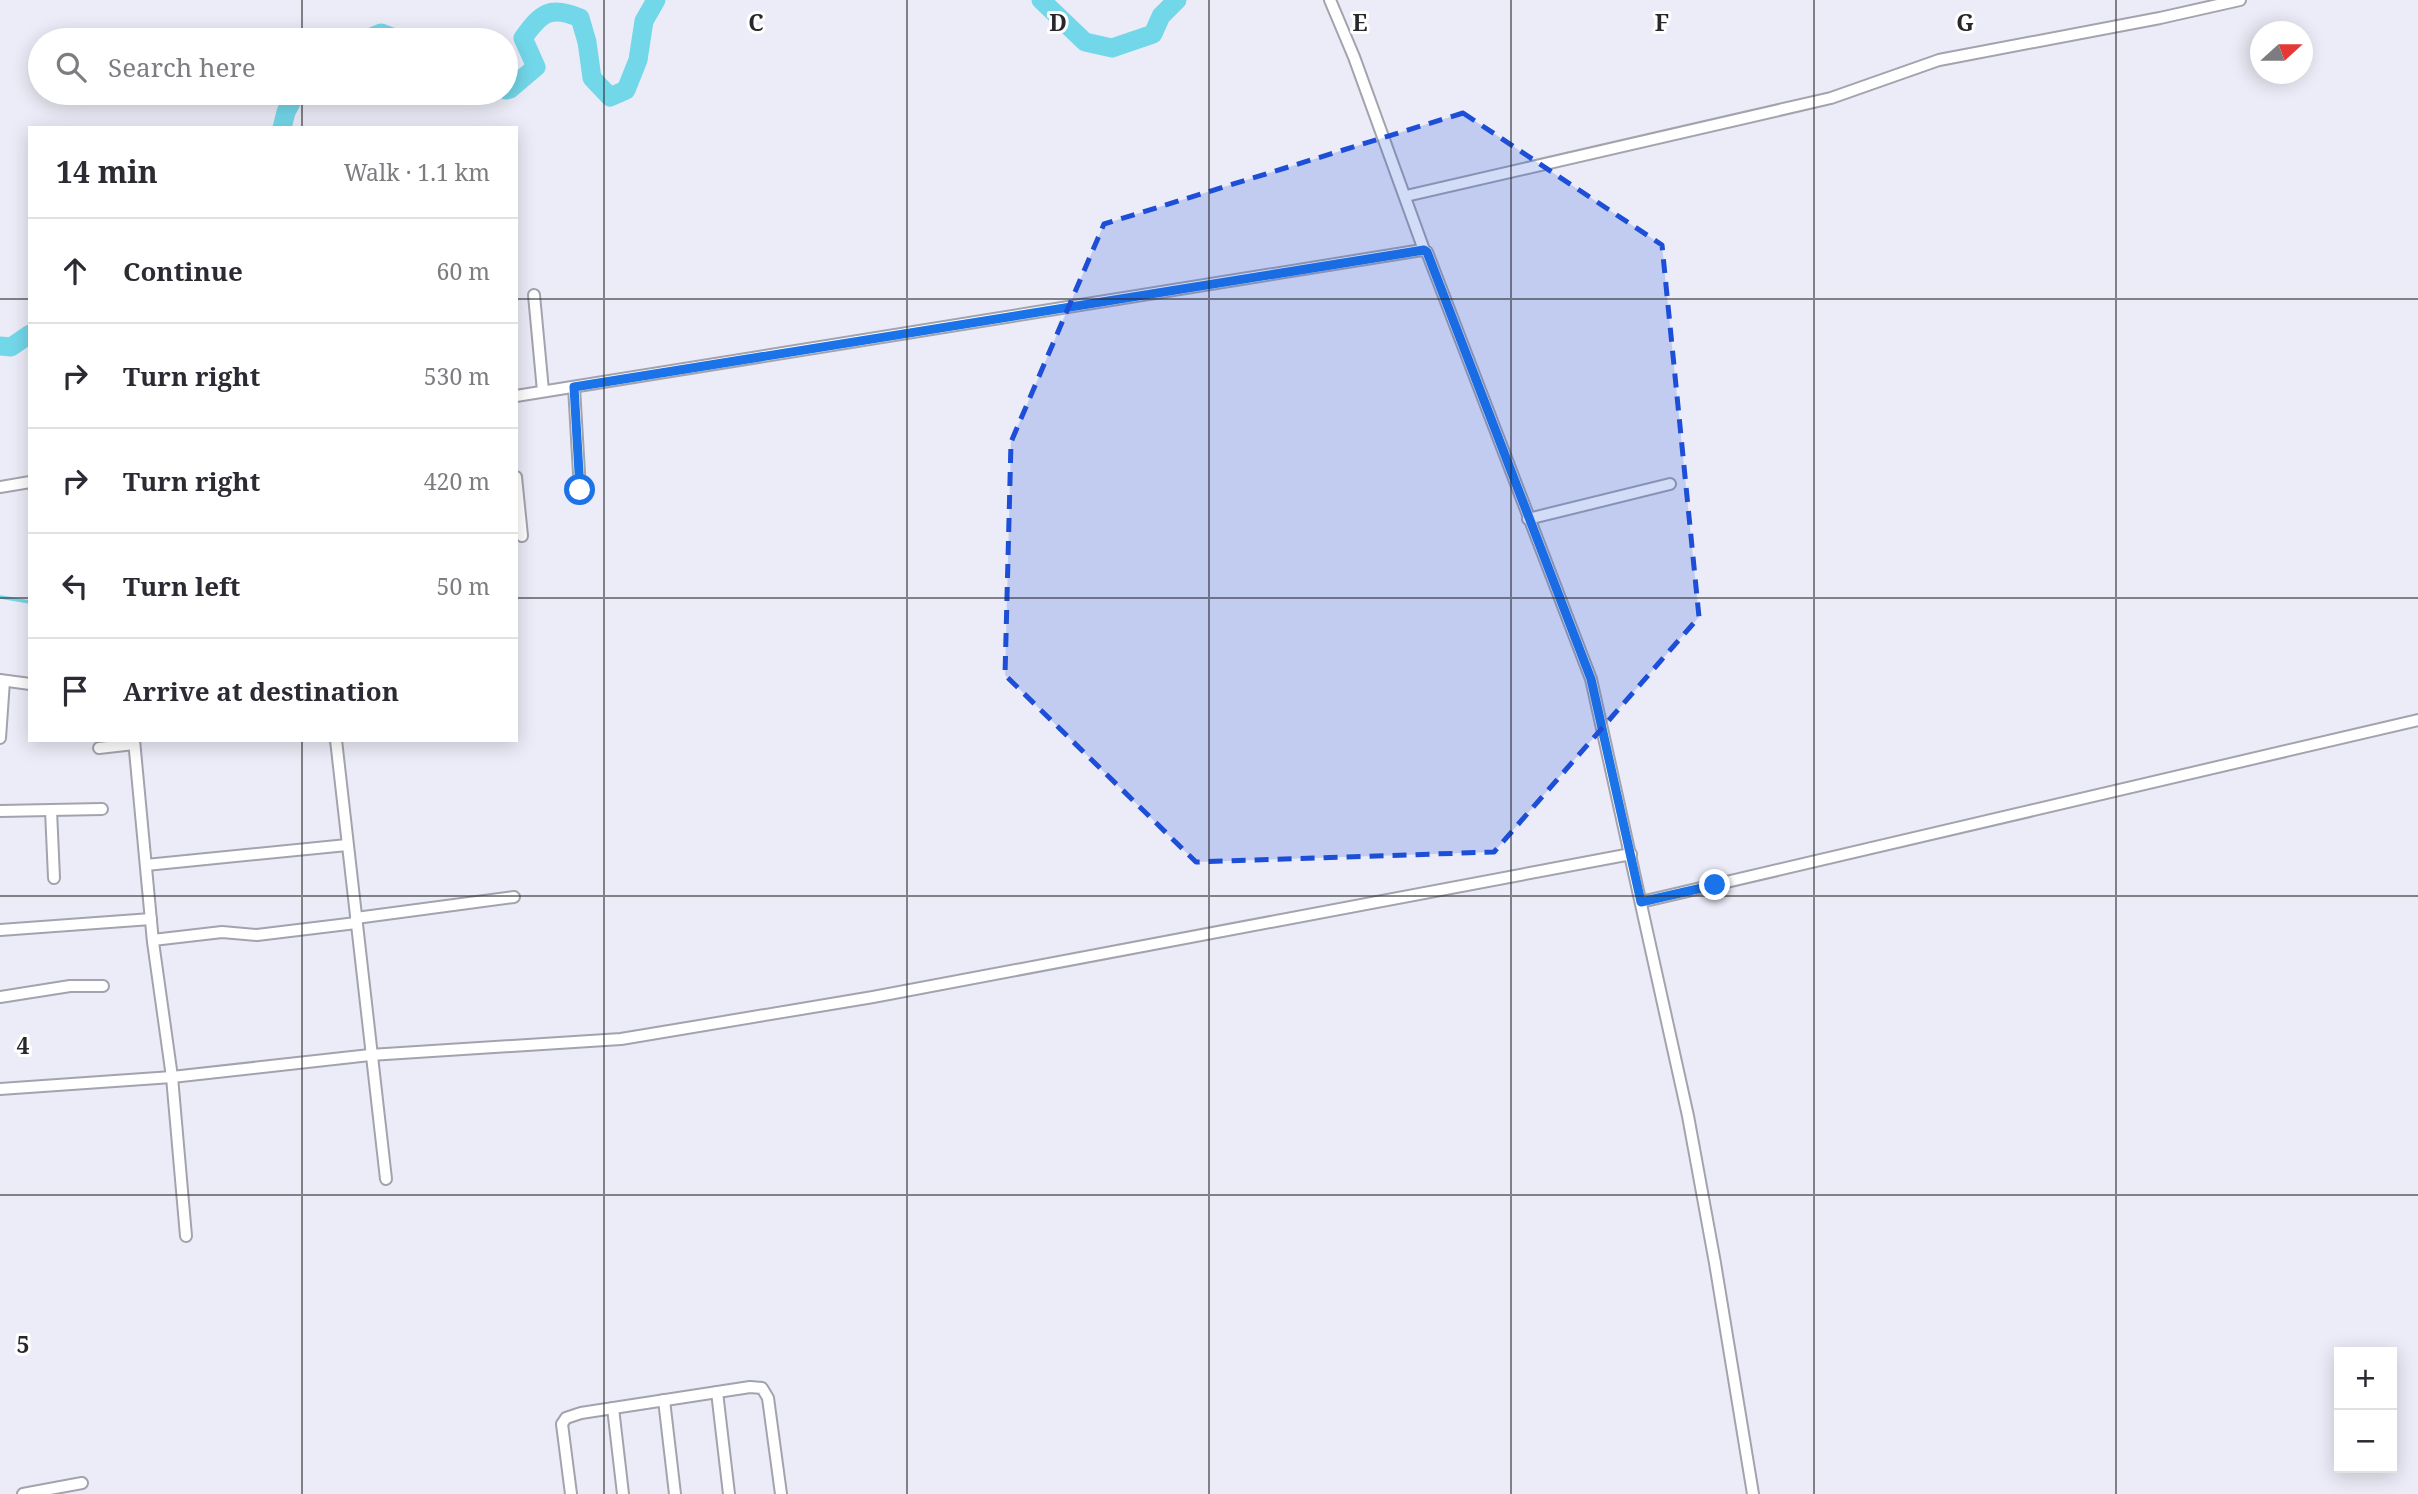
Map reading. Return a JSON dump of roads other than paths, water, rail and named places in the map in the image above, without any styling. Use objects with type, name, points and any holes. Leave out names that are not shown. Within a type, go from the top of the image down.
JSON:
[{"type":"street","points":[[1330,0],[1591,679],[1688,1116],[1753,1494]]},
{"type":"street","points":[[1406,196],[1831,98],[1939,60],[2240,0]]},
{"type":"street","points":[[518,396],[1424,250]]},
{"type":"street","points":[[534,295],[543,391]]},
{"type":"street","points":[[574,387],[580,490]]},
{"type":"street","points":[[0,487],[28,482]]},
{"type":"street","points":[[1528,519],[1670,484]]},
{"type":"street","points":[[518,497],[522,536]]},
{"type":"street","points":[[0,738],[2,680],[28,684]]},
{"type":"street","points":[[1641,902],[2418,720]]},
{"type":"street","points":[[99,748],[134,742],[153,940],[173,1077],[186,1236]]},
{"type":"street","points":[[336,742],[386,1179]]},
{"type":"street","points":[[0,811],[102,809]]},
{"type":"street","points":[[51,810],[54,878]]},
{"type":"street","points":[[146,865],[347,845]]},
{"type":"street","points":[[0,1089],[173,1077],[370,1055],[634,1037],[927,987],[1631,854]]},
{"type":"street","points":[[153,940],[222,932],[257,935],[514,897]]},
{"type":"street","points":[[0,930],[151,919]]},
{"type":"street","points":[[0,997],[60,987],[103,986]]},
{"type":"street","points":[[570,1494],[562,1424],[566,1418],[613,1408],[758,1387],[766,1392],[781,1494]]},
{"type":"street","points":[[717,1392],[729,1494]]},
{"type":"street","points":[[664,1400],[675,1494]]},
{"type":"street","points":[[613,1408],[623,1494]]},
{"type":"street","points":[[23,1494],[82,1483]]},
{"type":"waterway","points":[[518,82],[536,67],[523,38],[541,17],[561,12],[580,18],[587,42],[592,78],[610,97],[626,90],[638,60],[644,21],[656,0]]},
{"type":"waterway","points":[[1041,0],[1085,42],[1112,48],[1153,34],[1161,16],[1177,0]]},
{"type":"waterway","points":[[282,126],[290,105]]},
{"type":"waterway","points":[[0,346],[11,347],[28,335]]},
{"type":"waterway","points":[[0,597],[28,602]]}]
